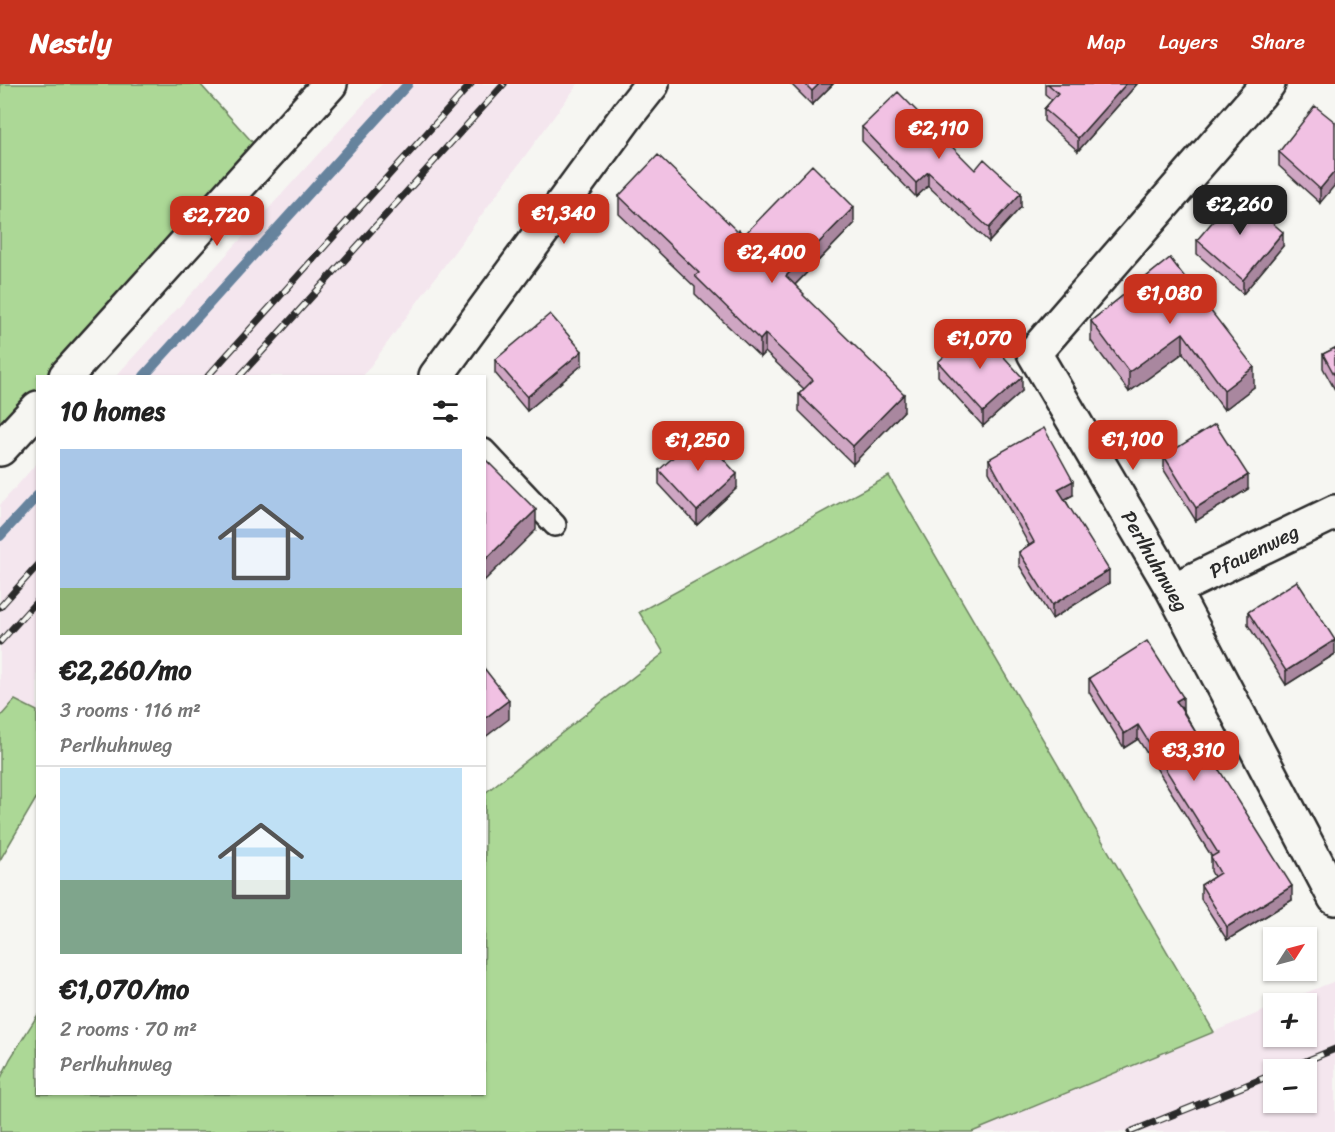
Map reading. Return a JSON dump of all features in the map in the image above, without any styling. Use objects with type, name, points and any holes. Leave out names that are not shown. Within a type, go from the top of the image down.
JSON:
[{"type":"street","points":[[67,375],[330,84]]},
{"type":"street","points":[[437,375],[628,113],[652,84]]},
{"type":"street","name":"Perlhuhnweg","points":[[1268,84],[1034,353],[1173,590],[1335,898]]},
{"type":"street","points":[[0,449],[36,410]]},
{"type":"street","name":"Pfauenweg","points":[[1173,590],[1335,512]]},
{"type":"lane","points":[[486,452],[555,525]]},
{"type":"shaded area","points":[[382,84],[578,84],[364,375],[117,375]]},
{"type":"shaded area","points":[[36,464],[36,711],[15,701],[0,717],[0,505]]},
{"type":"shaded area","points":[[1335,981],[1335,1132],[972,1132],[1263,1011],[1263,1047],[1317,1047],[1317,993],[1306,993]]},
{"type":"green space","points":[[0,84],[200,84],[264,155],[66,375],[36,375],[36,408],[0,448]]},
{"type":"green space","points":[[889,476],[1214,1032],[972,1132],[0,1132],[0,1080],[10,1059],[36,1018],[36,1095],[486,1095],[486,792],[664,653],[639,612]]},
{"type":"green space","points":[[15,700],[36,710],[36,799],[0,860],[0,717]]},
{"type":"building","points":[[805,84],[819,84],[812,91]]},
{"type":"building","points":[[1048,84],[1126,84],[1078,138],[1044,109],[1058,93]]},
{"type":"building","points":[[898,92],[975,170],[984,159],[1021,193],[989,228],[928,172],[916,183],[862,127]]},
{"type":"building","points":[[1315,106],[1335,122],[1335,171],[1320,189],[1279,152]]},
{"type":"building","points":[[658,155],[738,232],[739,230],[744,235],[812,165],[854,207],[786,276],[904,394],[853,446],[799,394],[813,380],[765,334],[760,340],[695,276],[699,273],[619,196]]},
{"type":"building","points":[[1237,193],[1283,232],[1243,280],[1197,240]]},
{"type":"building","points":[[1170,258],[1254,367],[1224,390],[1183,333],[1129,372],[1091,321]]},
{"type":"building","points":[[550,314],[582,351],[527,397],[495,360]]},
{"type":"building","points":[[977,327],[1022,377],[983,412],[938,362]]},
{"type":"building","points":[[1335,348],[1335,376],[1323,354]]},
{"type":"building","points":[[1215,424],[1248,475],[1196,508],[1164,456]]},
{"type":"building","points":[[1044,428],[1073,481],[1058,489],[1109,570],[1052,605],[1019,552],[1034,542],[989,459]]},
{"type":"building","points":[[700,433],[737,474],[697,511],[659,470]]},
{"type":"building","points":[[486,460],[536,510],[486,559]]},
{"type":"building","points":[[1297,581],[1335,640],[1286,671],[1248,612]]},
{"type":"building","points":[[1147,641],[1183,697],[1176,701],[1292,886],[1227,927],[1201,885],[1220,873],[1211,857],[1218,853],[1138,725],[1124,734],[1089,678]]},
{"type":"building","points":[[486,671],[509,700],[486,717]]},
{"type":"waterway","points":[[145,375],[408,84]]},
{"type":"waterway","points":[[0,536],[36,497]]},
{"type":"railway","points":[[209,375],[471,84]]},
{"type":"railway","points":[[241,375],[504,84]]},
{"type":"railway","points":[[0,607],[36,567]]},
{"type":"railway","points":[[0,642],[36,602]]},
{"type":"railway","points":[[1311,1059],[1335,1049]]},
{"type":"railway","points":[[1130,1132],[1263,1078]]}]
